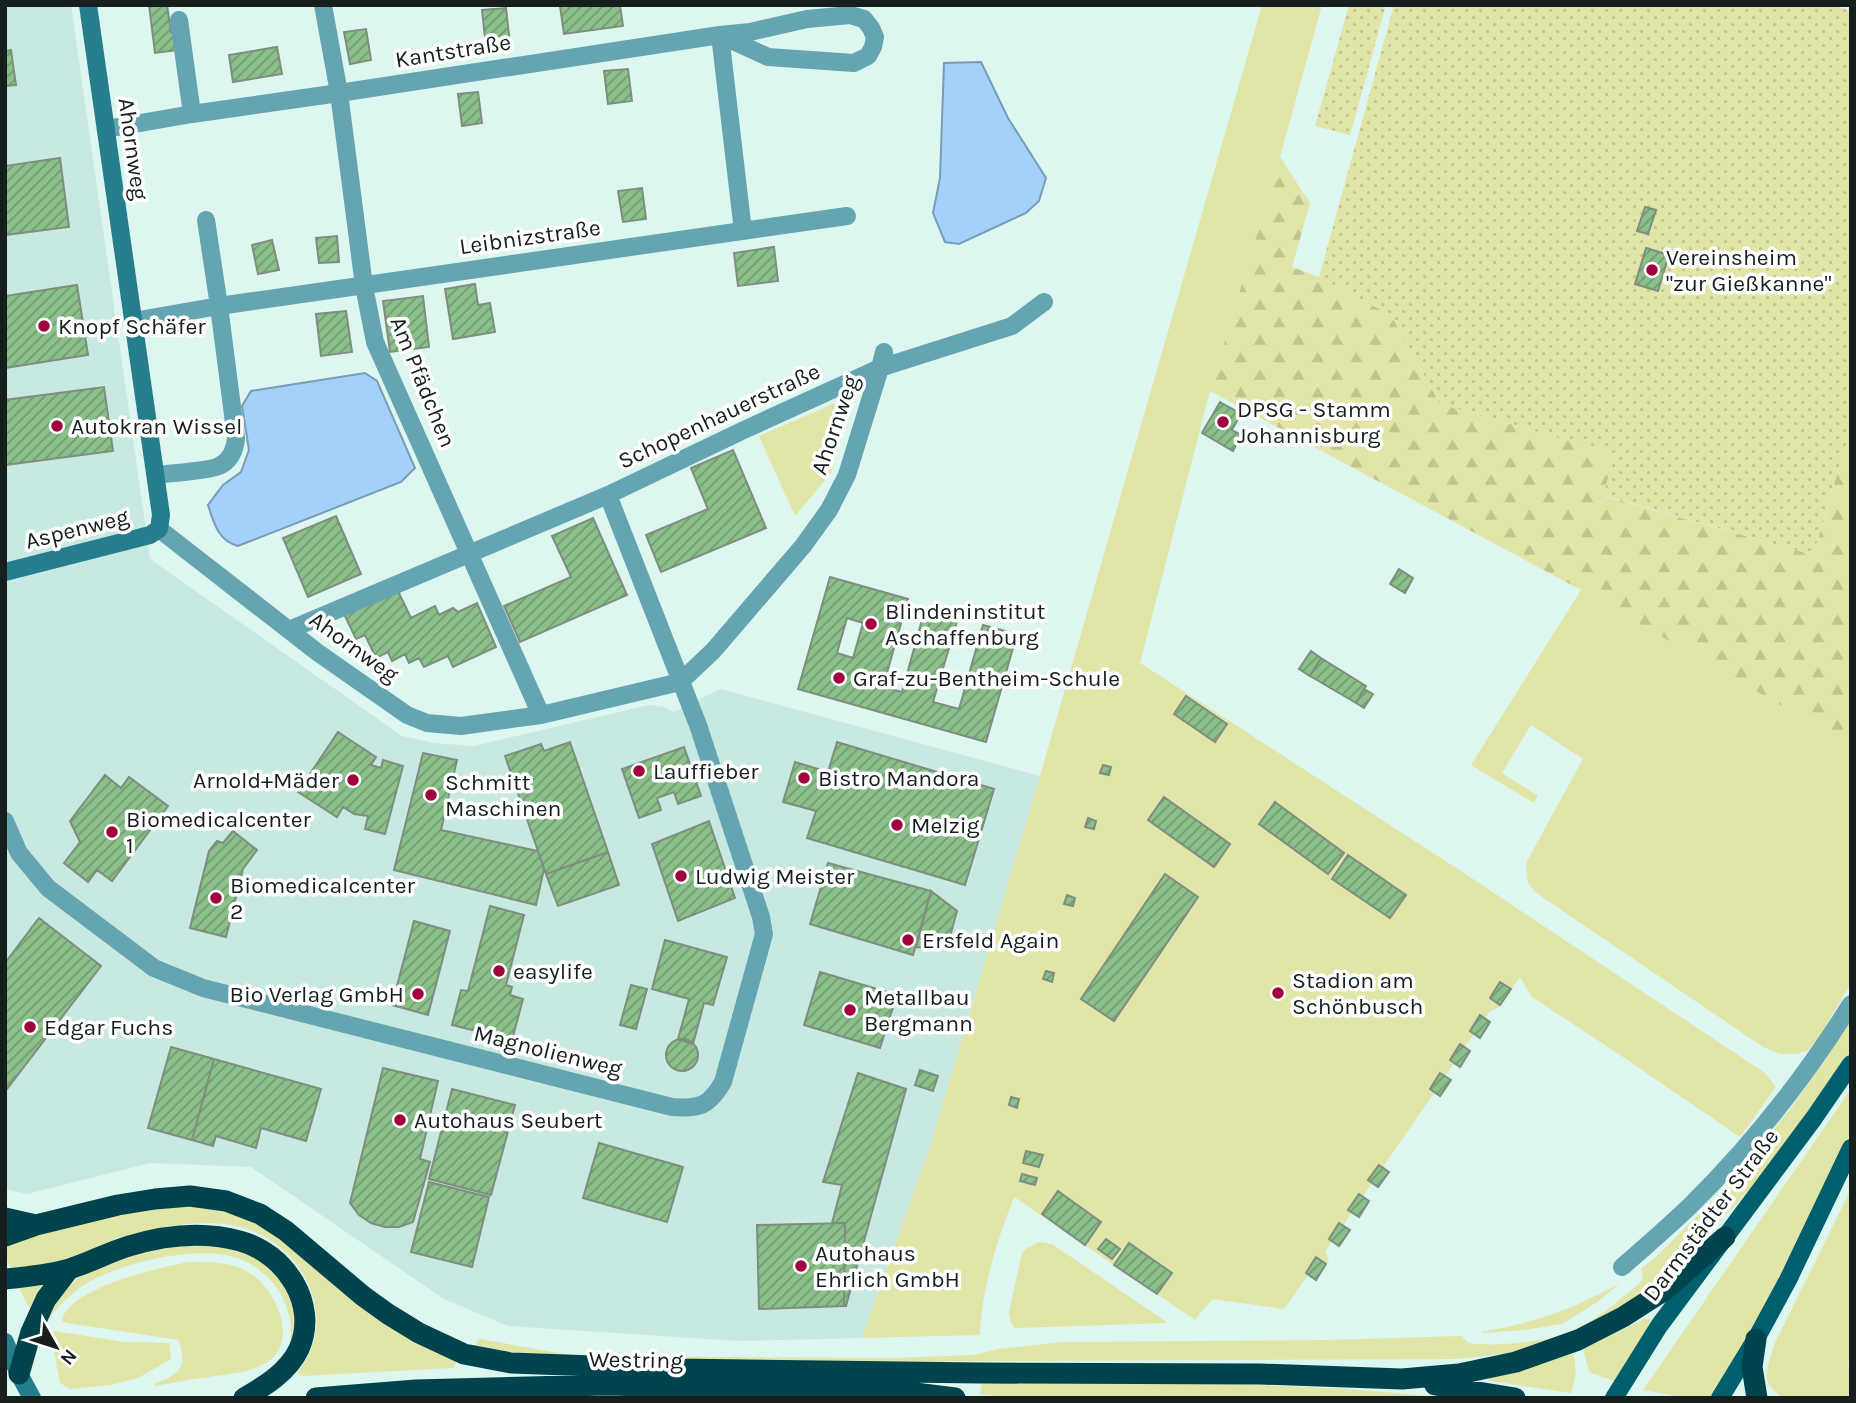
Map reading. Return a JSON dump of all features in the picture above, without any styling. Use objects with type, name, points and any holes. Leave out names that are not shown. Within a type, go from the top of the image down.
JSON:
[{"type":"highway","points":[[5,1236],[118,1205],[191,1196],[226,1200],[260,1214],[286,1231],[363,1296],[419,1333],[469,1355],[510,1363],[676,1369],[1261,1374],[1402,1379],[1459,1374],[1516,1362],[1578,1340],[1623,1317],[1665,1290],[1725,1237]]},
{"type":"highway","points":[[5,1218],[36,1226]]},
{"type":"highway","points":[[5,1279],[69,1269],[130,1246],[173,1236],[209,1235],[242,1241],[268,1254],[289,1273],[303,1298],[306,1326],[298,1350],[285,1369],[264,1387],[244,1398]]},
{"type":"highway","points":[[19,1374],[31,1332],[46,1299],[69,1269]]},
{"type":"highway","points":[[1756,1339],[1752,1367],[1757,1398]]},
{"type":"highway","points":[[607,1385],[676,1369]]},
{"type":"highway","points":[[1402,1379],[1515,1398]]},
{"type":"highway","name":"Westring","points":[[316,1398],[440,1389],[607,1385],[915,1393],[955,1398]]},
{"type":"main road","name":"Darmstädter Straße","points":[[1614,1398],[1659,1326],[1851,1064]]},
{"type":"main road","points":[[1720,1398],[1788,1280],[1851,1148]]},
{"type":"street","name":"Ahornweg","points":[[88,5],[157,475],[161,514],[159,529],[289,630],[407,715],[427,723],[461,726],[541,715],[680,682],[713,651],[803,546],[829,510],[847,475],[882,360]]},
{"type":"street","name":"Am Pfädchen","points":[[323,5],[339,93],[363,286],[375,342],[541,715]]},
{"type":"street","name":"Kantstraße","points":[[106,129],[192,114],[720,35],[750,32],[807,19],[850,15],[864,19],[872,28],[875,37],[868,56],[854,63],[768,57],[720,35]]},
{"type":"street","points":[[179,20],[192,114]]},
{"type":"street","points":[[720,35],[743,231]]},
{"type":"street","name":"Leibnizstraße","points":[[133,321],[219,306],[847,216]]},
{"type":"street","points":[[157,475],[218,467],[230,457],[235,447],[236,438],[206,220]]},
{"type":"street","name":"Schopenhauerstraße","points":[[289,630],[608,495],[882,360],[1012,326],[1044,302]]},
{"type":"street","name":"Schopenhauerstraße","points":[[608,495],[680,682]]},
{"type":"street","name":"Aspenweg","points":[[5,572],[150,535],[159,529]]},
{"type":"street","name":"Magnolienweg","points":[[5,821],[19,853],[48,888],[154,968],[203,988],[672,1107],[689,1108],[703,1105],[715,1096],[723,1082],[764,934],[761,917],[698,725],[680,682]]},
{"type":"street","points":[[1622,1267],[1673,1222],[1730,1163],[1797,1084],[1851,1004]]},
{"type":"street","points":[[5,1342],[33,1398]]},
{"type":"shaded area","points":[[5,5],[71,5],[150,559],[402,736],[434,743],[474,746],[649,705],[664,707],[673,712],[721,689],[1040,776],[931,1144],[862,1338],[739,1341],[508,1326],[444,1299],[251,1167],[150,1163],[27,1194],[5,1189]]},
{"type":"green space","name":"Stadion am Schönbusch","points":[[1262,5],[1322,5],[1210,391],[1140,663],[1765,1073],[1776,1087],[1740,1137],[1532,997],[1520,977],[1498,1008],[1490,1011],[1485,1018],[1490,1022],[1480,1038],[1474,1034],[1465,1047],[1470,1051],[1460,1067],[1454,1064],[1445,1076],[1451,1080],[1440,1096],[1434,1093],[1383,1167],[1389,1172],[1378,1187],[1372,1183],[1363,1196],[1369,1201],[1359,1217],[1352,1212],[1325,1252],[1329,1260],[1316,1280],[1308,1275],[1284,1309],[1212,1299],[1195,1320],[1014,1197],[991,1264],[980,1335],[862,1338],[931,1144]]},
{"type":"green space","points":[[1349,5],[1386,5],[1350,135],[1315,126]]},
{"type":"green space","points":[[1394,5],[1832,5],[1851,11],[1851,427],[1813,555],[1603,495],[1615,454],[1440,404],[1391,315],[1319,277]]},
{"type":"green space","points":[[1280,157],[1310,203],[1292,267],[1319,277],[1391,315],[1440,404],[1615,454],[1604,496],[1813,555],[1851,427],[1851,746],[1581,590],[1210,391]]},
{"type":"green space","points":[[854,395],[831,473],[795,516],[759,436]]},
{"type":"green space","points":[[1581,590],[1851,746],[1851,983],[1819,1037],[1807,1051],[1780,1054],[1763,1047],[1535,892],[1528,883],[1526,863],[1583,759],[1531,725],[1502,773],[1538,796],[1534,803],[1471,765]]},
{"type":"green space","points":[[1851,1019],[1851,1051],[1759,1179],[1696,1248],[1638,1300],[1577,1330],[1640,1283],[1643,1278],[1641,1269],[1731,1182],[1791,1108]]},
{"type":"green space","points":[[1851,1089],[1851,1136],[1798,1248],[1718,1389],[1710,1398],[1688,1398],[1643,1390]]},
{"type":"green space","points":[[1851,1189],[1851,1345],[1848,1364],[1851,1373],[1851,1398],[1781,1398],[1767,1381],[1774,1345]]},
{"type":"green space","points":[[168,1203],[235,1209],[459,1358],[453,1368],[302,1376],[297,1373],[308,1356],[315,1337],[316,1317],[311,1290],[301,1271],[282,1249],[263,1236],[243,1228],[200,1223],[156,1229],[113,1239],[113,1242],[75,1256],[36,1266],[10,1267],[5,1257],[5,1245],[13,1242]]},
{"type":"green space","points":[[227,1242],[278,1270],[299,1322],[289,1349],[289,1317],[277,1288],[251,1264],[223,1255],[181,1254],[115,1270],[81,1287],[63,1302],[47,1321],[53,1306],[73,1283],[115,1259],[151,1248]]},
{"type":"green space","points":[[1039,1242],[1052,1244],[1168,1323],[1015,1328],[1009,1312],[1022,1253]]},
{"type":"green space","points":[[190,1262],[235,1266],[258,1279],[267,1290],[275,1302],[283,1329],[282,1342],[276,1354],[266,1363],[239,1373],[155,1386],[154,1384],[171,1376],[181,1367],[183,1358],[179,1340],[62,1321],[68,1309],[97,1289],[138,1274]]},
{"type":"green space","points":[[46,1280],[31,1311],[18,1286]]},
{"type":"green space","points":[[1620,1283],[1600,1300],[1562,1324],[1483,1333],[1554,1314]]},
{"type":"green space","points":[[1644,1319],[1650,1319],[1650,1324],[1614,1381],[1589,1372],[1583,1349]]},
{"type":"green space","points":[[55,1331],[123,1342],[169,1343],[171,1359],[138,1378],[111,1385],[70,1389],[60,1383],[51,1334]]},
{"type":"green space","points":[[1462,1336],[1468,1343],[1490,1344],[1558,1337],[1512,1353],[1456,1359],[805,1362],[532,1356],[476,1345],[480,1339],[589,1356],[892,1358],[973,1355],[999,1349],[1063,1342]]},
{"type":"green space","points":[[1573,1354],[1575,1374],[1571,1393],[1490,1381],[1488,1378]]},
{"type":"green space","points":[[1093,1382],[1313,1387],[1444,1398],[1010,1398],[980,1394],[982,1384]]},
{"type":"water","points":[[981,62],[1008,118],[1046,178],[1039,201],[1026,213],[959,244],[945,242],[933,213],[940,178],[944,63]]},
{"type":"water","points":[[365,373],[377,381],[415,468],[401,482],[238,546],[221,536],[208,505],[223,485],[241,472],[249,450],[242,406],[251,391]]},
{"type":"building","points":[[149,5],[167,5],[171,32],[177,31],[179,50],[155,53]]},
{"type":"building","points":[[620,5],[623,26],[564,34],[560,6]]},
{"type":"building","points":[[506,8],[510,44],[486,47],[482,10]]},
{"type":"building","points":[[366,29],[371,60],[350,64],[344,32]]},
{"type":"building","points":[[277,47],[282,74],[233,82],[229,55]]},
{"type":"building","points":[[11,50],[16,85],[5,86],[5,51]]},
{"type":"building","points":[[628,69],[632,101],[608,104],[604,71]]},
{"type":"building","points":[[478,92],[482,123],[462,126],[458,94]]},
{"type":"building","points":[[60,158],[69,227],[5,235],[5,166]]},
{"type":"building","points":[[642,188],[646,219],[623,222],[618,191]]},
{"type":"building","points":[[1645,207],[1656,210],[1648,234],[1637,231]]},
{"type":"building","points":[[337,236],[339,262],[319,263],[316,238]]},
{"type":"building","points":[[272,240],[279,270],[258,274],[252,245]]},
{"type":"building","points":[[774,247],[778,281],[738,286],[734,253]]},
{"type":"building","name":"Vereinsheim \"zur Gießkanne\"","points":[[1646,248],[1669,255],[1658,291],[1635,284]]},
{"type":"building","points":[[475,284],[478,305],[490,303],[495,332],[453,339],[445,289]]},
{"type":"building","name":"Knopf Schäfer","points":[[77,285],[88,355],[5,368],[5,296]]},
{"type":"building","points":[[423,296],[429,347],[390,352],[383,301]]},
{"type":"building","points":[[346,311],[352,352],[321,356],[316,314]]},
{"type":"building","name":"Autokran Wissel","points":[[104,387],[113,451],[5,465],[5,400]]},
{"type":"building","name":"DPSG - Stamm Johannisburg","points":[[1220,402],[1241,414],[1232,430],[1241,435],[1233,451],[1202,433]]},
{"type":"building","points":[[733,450],[766,528],[661,572],[646,535],[708,509],[691,468]]},
{"type":"building","points":[[336,516],[361,574],[308,597],[283,538]]},
{"type":"building","points":[[593,518],[627,595],[520,642],[504,606],[571,577],[552,536]]},
{"type":"building","points":[[1399,569],[1413,578],[1405,593],[1390,584]]},
{"type":"building","name":"Blindeninstitut Aschaffenburg","points":[[830,577],[908,599],[883,687],[902,692],[925,609],[958,618],[933,702],[959,709],[983,625],[1017,634],[986,742],[798,689]],"holes":[[[847,618],[863,623],[853,658],[837,653]]]},
{"type":"building","points":[[396,587],[411,618],[435,606],[439,615],[453,608],[458,612],[477,603],[496,647],[453,667],[448,656],[424,667],[419,658],[409,663],[405,654],[392,661],[388,652],[376,658],[365,635],[356,639],[343,612]]},
{"type":"building","points":[[1311,651],[1321,658],[1310,676],[1299,669]]},
{"type":"building","points":[[1321,658],[1366,686],[1356,703],[1310,676]]},
{"type":"building","points":[[1364,689],[1373,694],[1364,708],[1356,703]]},
{"type":"building","points":[[1186,696],[1227,724],[1215,742],[1174,714]]},
{"type":"building","name":"Arnold+Mäder","points":[[338,732],[376,757],[371,765],[381,768],[383,760],[403,766],[385,834],[365,829],[368,816],[354,814],[343,807],[337,817],[298,792]]},
{"type":"building","points":[[570,742],[608,852],[546,874],[505,756],[541,744],[544,751]]},
{"type":"building","name":"Melzig","points":[[837,742],[994,789],[965,885],[807,838],[816,811],[783,802],[795,762],[828,772]]},
{"type":"building","points":[[684,747],[701,796],[678,804],[674,792],[657,798],[661,810],[639,818],[622,769]]},
{"type":"building","name":"Schmitt Maschinen","points":[[423,753],[457,760],[441,830],[538,851],[544,869],[536,905],[394,870]]},
{"type":"building","points":[[1103,765],[1111,767],[1109,775],[1100,773]]},
{"type":"building","name":"Biomedicalcenter 1","points":[[105,775],[121,788],[129,777],[168,806],[112,881],[97,870],[88,882],[64,863],[80,842],[70,821]]},
{"type":"building","points":[[1164,797],[1230,844],[1214,867],[1148,820]]},
{"type":"building","points":[[1275,802],[1344,853],[1328,874],[1259,824]]},
{"type":"building","points":[[1088,818],[1096,821],[1094,829],[1085,827]]},
{"type":"building","points":[[709,821],[735,898],[678,921],[652,844]]},
{"type":"building","name":"Biomedicalcenter 2","points":[[233,831],[257,850],[243,869],[226,937],[190,928],[209,851],[217,841],[223,843]]},
{"type":"building","points":[[608,852],[619,885],[558,906],[546,874]]},
{"type":"building","points":[[1348,855],[1406,895],[1390,918],[1332,879]]},
{"type":"building","points":[[828,863],[931,891],[913,955],[810,924]]},
{"type":"building","points":[[1165,874],[1198,897],[1114,1021],[1081,999]]},
{"type":"building","points":[[931,891],[957,911],[947,948],[916,947]]},
{"type":"building","points":[[1067,895],[1075,898],[1073,906],[1064,904]]},
{"type":"building","points":[[490,906],[524,915],[506,985],[512,987],[510,995],[523,999],[512,1040],[452,1025],[461,990],[468,991]]},
{"type":"building","name":"Edgar Fuchs","points":[[39,918],[101,966],[7,1089],[5,963]]},
{"type":"building","points":[[414,921],[450,931],[428,1015],[392,1005]]},
{"type":"building","points":[[665,940],[727,957],[713,1005],[704,1003],[693,1044],[678,1039],[689,999],[652,989]]},
{"type":"building","points":[[1046,971],[1054,973],[1052,982],[1043,979]]},
{"type":"building","name":"Metallbau Bergmann","points":[[820,972],[897,995],[880,1048],[804,1025]]},
{"type":"building","points":[[1500,982],[1511,989],[1500,1005],[1490,998]]},
{"type":"building","points":[[631,985],[647,989],[636,1029],[620,1025]]},
{"type":"building","points":[[1480,1015],[1490,1022],[1480,1038],[1470,1031]]},
{"type":"building","points":[[682,1039],[693,1044],[698,1055],[693,1066],[682,1071],[671,1066],[666,1055],[671,1044]]},
{"type":"building","points":[[1460,1044],[1470,1051],[1460,1067],[1450,1060]]},
{"type":"building","points":[[171,1047],[214,1059],[192,1140],[148,1128]]},
{"type":"building","points":[[214,1059],[321,1089],[306,1141],[261,1128],[256,1148],[216,1136],[213,1146],[192,1140]]},
{"type":"building","name":"Autohaus Seubert","points":[[383,1068],[438,1081],[420,1159],[430,1162],[413,1222],[399,1227],[371,1223],[359,1215],[350,1203]]},
{"type":"building","points":[[920,1070],[938,1076],[933,1091],[915,1085]]},
{"type":"building","points":[[858,1073],[906,1089],[844,1306],[845,1223],[832,1223],[842,1185],[823,1182]]},
{"type":"building","points":[[1440,1073],[1451,1080],[1440,1096],[1430,1089]]},
{"type":"building","points":[[452,1089],[515,1105],[491,1195],[429,1179]]},
{"type":"building","points":[[1011,1097],[1019,1099],[1017,1108],[1009,1105]]},
{"type":"building","points":[[599,1143],[683,1167],[667,1222],[583,1198]]},
{"type":"building","points":[[1026,1151],[1043,1155],[1039,1167],[1023,1163]]},
{"type":"building","points":[[1379,1165],[1389,1172],[1378,1187],[1368,1180]]},
{"type":"building","points":[[1022,1174],[1037,1178],[1035,1185],[1020,1181]]},
{"type":"building","points":[[429,1182],[489,1197],[472,1267],[411,1252]]},
{"type":"building","points":[[1058,1191],[1101,1222],[1085,1245],[1042,1214]]},
{"type":"building","points":[[1359,1194],[1369,1201],[1359,1217],[1348,1210]]},
{"type":"building","name":"Autohaus Ehrlich GmbH","points":[[845,1223],[844,1306],[759,1309],[757,1225]]},
{"type":"building","points":[[1339,1223],[1350,1230],[1339,1246],[1329,1239]]},
{"type":"building","points":[[1106,1239],[1120,1249],[1112,1259],[1098,1249]]},
{"type":"building","points":[[1129,1243],[1172,1273],[1157,1294],[1114,1265]]},
{"type":"building","points":[[1316,1257],[1326,1264],[1316,1280],[1306,1273]]},
{"type":"place","name":"Vereinsheim \"zur Gießkanne\"","points":[[1652,270]]},
{"type":"place","name":"Knopf Schäfer","points":[[44,326]]},
{"type":"place","name":"DPSG - Stamm Johannisburg","points":[[1223,422]]},
{"type":"place","name":"Autokran Wissel","points":[[57,426]]},
{"type":"place","name":"Blindeninstitut Aschaffenburg","points":[[871,624]]},
{"type":"place","name":"Graf-zu-Bentheim-Schule","points":[[839,678]]},
{"type":"place","name":"Lauffieber","points":[[639,771]]},
{"type":"place","name":"Bistro Mandora","points":[[804,778]]},
{"type":"place","name":"Arnold+Mäder","points":[[353,780]]},
{"type":"place","name":"Schmitt Maschinen","points":[[431,795]]},
{"type":"place","name":"Melzig","points":[[897,825]]},
{"type":"place","name":"Biomedicalcenter 1","points":[[112,832]]},
{"type":"place","name":"Ludwig Meister","points":[[681,876]]},
{"type":"place","name":"Biomedicalcenter 2","points":[[216,898]]},
{"type":"place","name":"Ersfeld Again","points":[[908,940]]},
{"type":"place","name":"easylife","points":[[499,971]]},
{"type":"place","name":"Stadion am Schönbusch","points":[[1278,993]]},
{"type":"place","name":"Bio Verlag GmbH","points":[[418,994]]},
{"type":"place","name":"Metallbau Bergmann","points":[[850,1010]]},
{"type":"place","name":"Edgar Fuchs","points":[[30,1027]]},
{"type":"place","name":"Autohaus Seubert","points":[[400,1120]]},
{"type":"place","name":"Autohaus Ehrlich GmbH","points":[[801,1266]]}]
